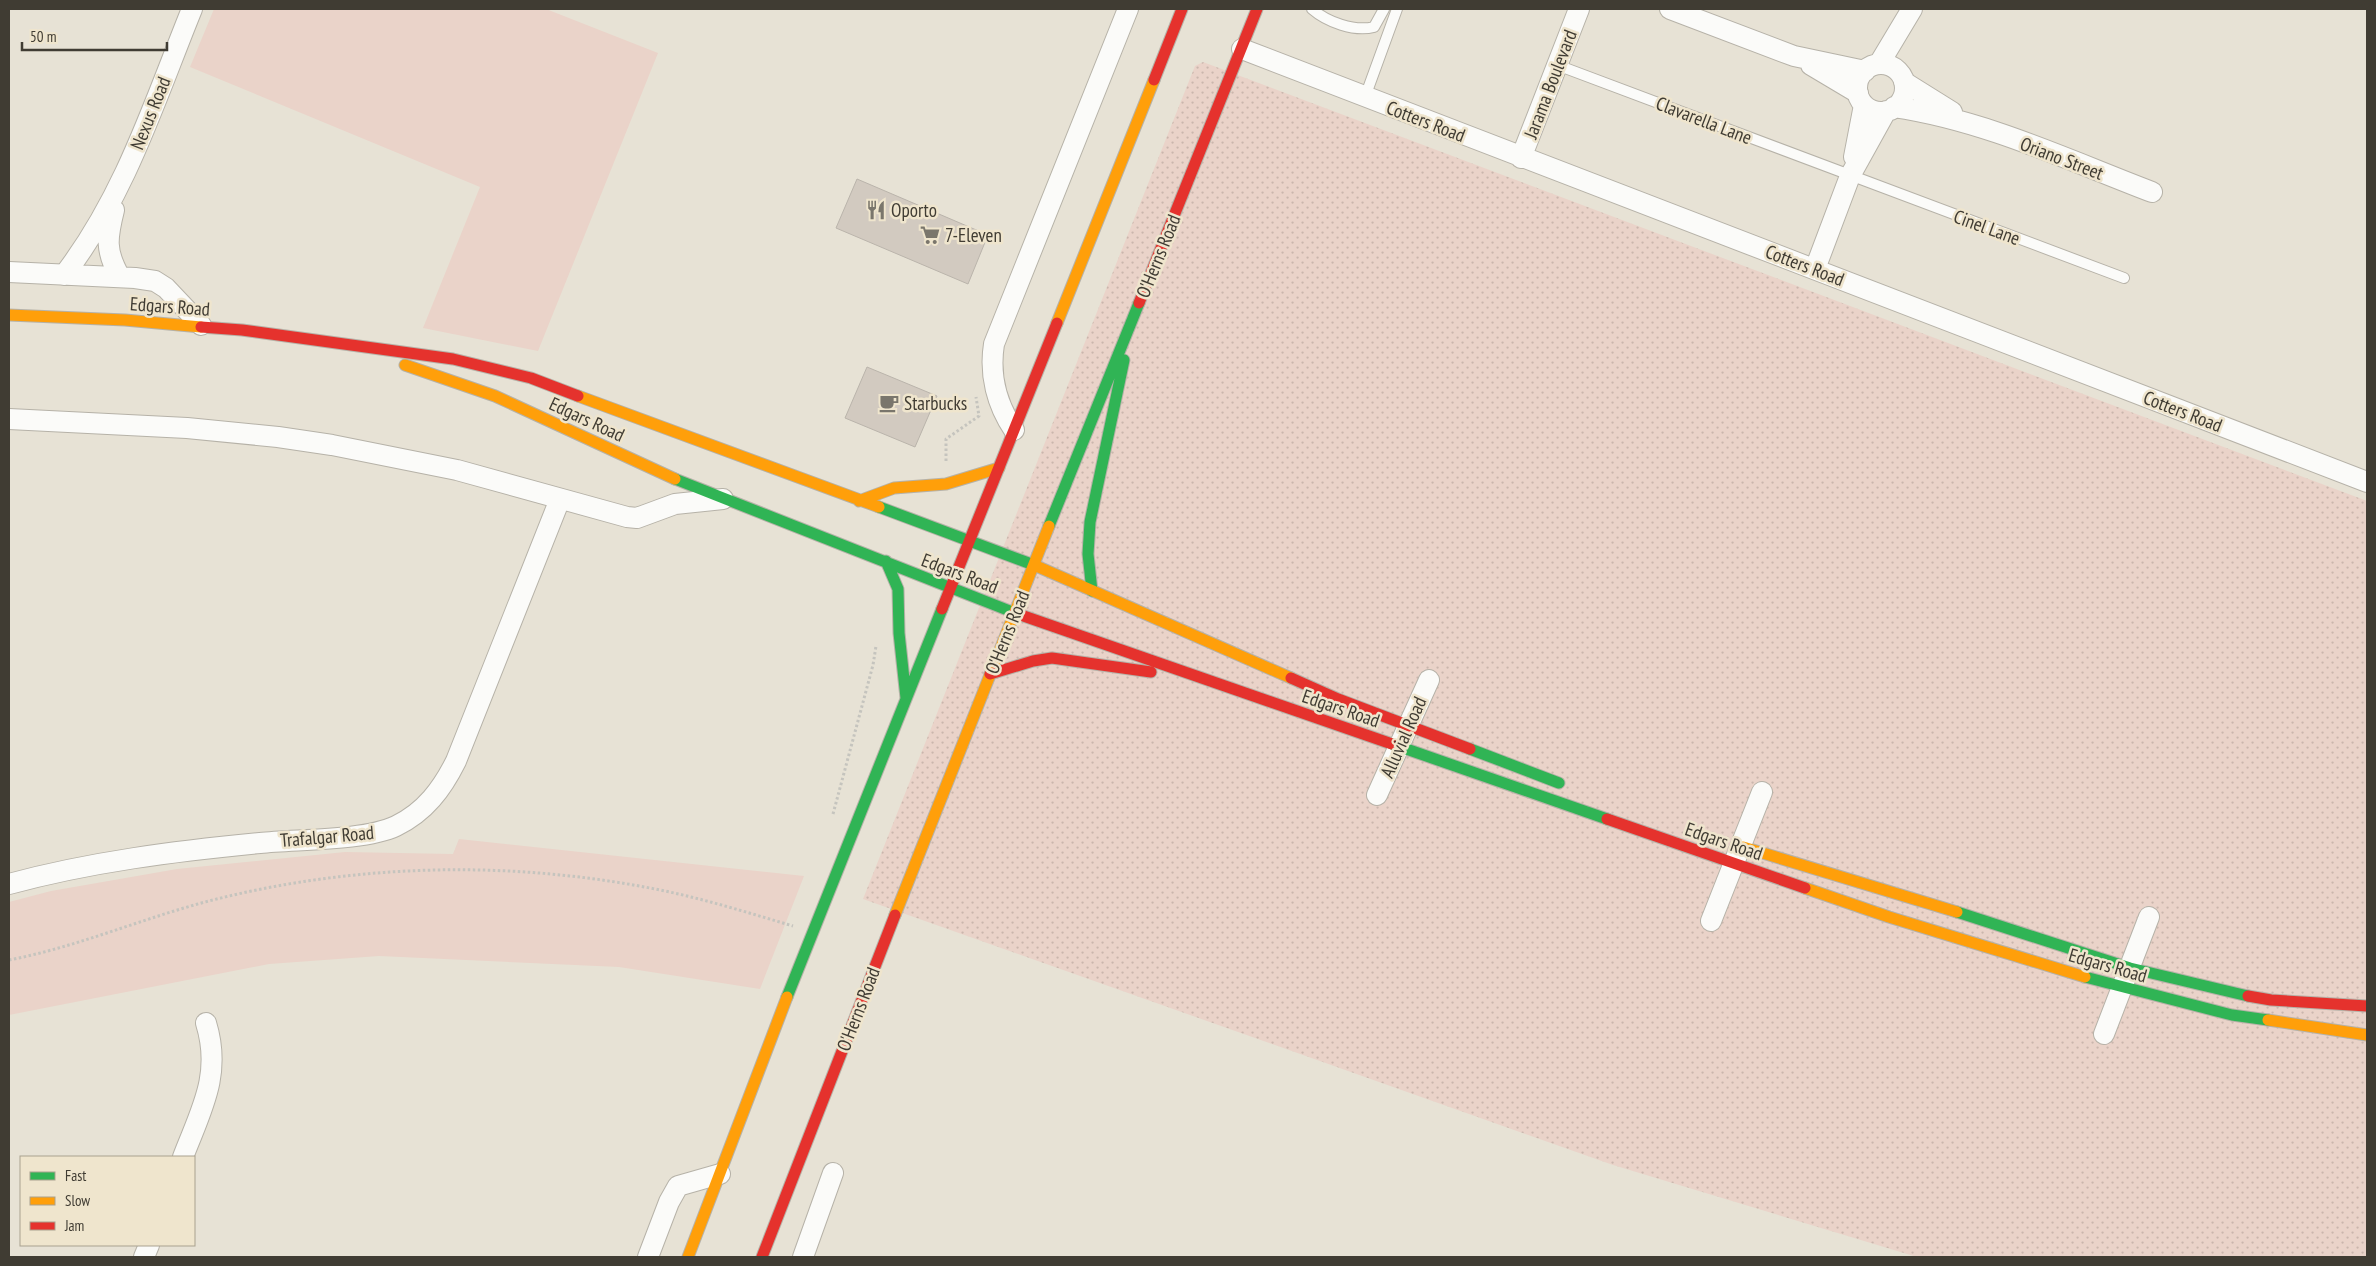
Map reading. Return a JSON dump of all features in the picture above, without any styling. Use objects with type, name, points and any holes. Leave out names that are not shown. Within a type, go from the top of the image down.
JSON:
[{"type":"main road","points":[[688,1257],[768,1048],[1182,9]]},
{"type":"main road","name":"O'Herns Road","points":[[762,1257],[990,674],[1257,9]]},
{"type":"main road","name":"Edgars Road","points":[[9,315],[201,325],[327,340],[453,359],[531,378],[1034,565],[1338,699],[1572,788]]},
{"type":"main road","points":[[1092,591],[1088,554],[1090,522],[1132,322]]},
{"type":"main road","name":"Edgars Road","points":[[327,340],[420,369],[495,396],[665,474],[1015,613],[1399,746],[1734,851],[1904,895],[2130,968],[2212,989],[2271,1000],[2367,1006]]},
{"type":"main road","points":[[859,501],[894,488],[946,484],[999,468]]},
{"type":"main road","points":[[886,561],[898,589],[899,633],[906,702]]},
{"type":"main road","points":[[990,674],[1033,661],[1052,658],[1207,679]]},
{"type":"main road","name":"Edgars Road","points":[[1734,851],[1889,917],[2122,988],[2232,1015],[2367,1035]]},
{"type":"street","name":"Nexus Road","points":[[64,275],[90,240],[119,188],[192,9]]},
{"type":"street","points":[[1014,430],[1002,411],[992,374],[991,361],[994,344],[1128,9]]},
{"type":"street","name":"Jarama Boulevard","points":[[1521,158],[1578,9]]},
{"type":"street","points":[[1670,9],[1794,56],[1878,111],[1890,109]]},
{"type":"street","points":[[1850,176],[1861,99],[1858,85],[1912,9]]},
{"type":"street","points":[[1815,269],[1850,176],[1890,109],[1903,96],[1902,77],[1912,9]]},
{"type":"street","name":"Cotters Road","points":[[1242,50],[2367,482]]},
{"type":"street","points":[[1794,56],[1872,67],[1886,65],[1902,77]]},
{"type":"street","name":"Oriano Street","points":[[1902,77],[1971,123]]},
{"type":"street","name":"Oriano Street","points":[[1890,109],[1923,111],[1971,123],[2152,192]]},
{"type":"street","name":"Nexus Road","points":[[119,188],[109,230],[108,249],[111,262],[120,277]]},
{"type":"street","points":[[9,272],[120,277],[155,282],[166,288],[201,325]]},
{"type":"street","points":[[9,419],[188,428],[278,437],[332,445],[457,470],[626,517],[637,518],[675,504],[727,499]]},
{"type":"street","name":"Trafalgar Road","points":[[9,884],[161,854],[225,846],[380,833],[414,816],[432,800],[444,784],[456,761],[560,499]]},
{"type":"street","name":"Alluvial Road","points":[[1377,794],[1429,680]]},
{"type":"street","points":[[1711,921],[1734,851],[1762,792]]},
{"type":"street","points":[[2104,1034],[2150,917]]},
{"type":"street","points":[[183,1156],[208,1090],[213,1068],[212,1044],[206,1024]]},
{"type":"street","points":[[803,1257],[833,1173]]},
{"type":"street","points":[[648,1257],[669,1202],[678,1186],[720,1174]]},
{"type":"lane","points":[[1312,9],[1320,15],[1352,28],[1364,30],[1374,27],[1384,9]]},
{"type":"lane","points":[[1365,97],[1397,9]]},
{"type":"lane","name":"Clavarella Lane","points":[[1557,65],[1850,176]]},
{"type":"lane","name":"Cinel Lane","points":[[1850,176],[2124,278]]},
{"type":"path","points":[[946,484],[946,439],[979,416],[976,396]]},
{"type":"path","points":[[833,816],[873,665],[877,638]]},
{"type":"path","points":[[9,960],[226,896],[317,880],[395,872],[508,871],[579,877],[692,897],[798,927]]},
{"type":"shaded area","points":[[214,9],[546,9],[658,53],[538,351],[423,328],[480,187],[190,67]]},
{"type":"shaded area","points":[[1203,62],[2367,501],[2367,1257],[1917,1257],[1613,1165],[863,899],[1195,66]]},
{"type":"shaded area","points":[[459,839],[804,876],[760,989],[619,967],[379,956],[269,964],[9,1015],[9,902],[51,891],[177,869],[345,852],[453,854]]},
{"type":"building","points":[[857,179],[988,235],[968,284],[836,228]]},
{"type":"building","points":[[867,367],[937,396],[915,447],[845,418]]},
{"type":"traffic: fast","points":[[1049,526],[1139,303]]},
{"type":"traffic: fast","points":[[1092,591],[1088,554],[1090,522],[1124,360]]},
{"type":"traffic: fast","points":[[675,479],[1015,613]]},
{"type":"traffic: fast","points":[[879,507],[1034,565]]},
{"type":"traffic: fast","points":[[886,561],[898,589],[899,633],[906,698]]},
{"type":"traffic: fast","points":[[787,997],[942,609]]},
{"type":"traffic: fast","points":[[1392,744],[1607,819]]},
{"type":"traffic: fast","points":[[1470,749],[1559,783]]},
{"type":"traffic: fast","points":[[1957,912],[2130,968],[2248,996]]},
{"type":"traffic: fast","points":[[2085,977],[2232,1015],[2268,1020]]},
{"type":"traffic: slow","points":[[1057,323],[1154,80]]},
{"type":"traffic: slow","points":[[9,315],[125,320],[201,327]]},
{"type":"traffic: slow","points":[[405,365],[495,396],[675,479]]},
{"type":"traffic: slow","points":[[578,396],[879,507]]},
{"type":"traffic: slow","points":[[859,501],[894,488],[946,484],[999,468]]},
{"type":"traffic: slow","points":[[895,915],[1049,526]]},
{"type":"traffic: slow","points":[[1034,565],[1291,678]]},
{"type":"traffic: slow","points":[[1743,847],[1957,912]]},
{"type":"traffic: slow","points":[[1805,888],[1889,917],[2085,977]]},
{"type":"traffic: slow","points":[[688,1257],[787,997]]},
{"type":"traffic: slow","points":[[2268,1020],[2367,1035]]},
{"type":"traffic: jam","points":[[1154,80],[1182,9]]},
{"type":"traffic: jam","points":[[1139,303],[1257,9]]},
{"type":"traffic: jam","points":[[942,609],[1057,323]]},
{"type":"traffic: jam","points":[[201,327],[242,330],[453,359],[531,378],[578,396]]},
{"type":"traffic: jam","points":[[1015,613],[1392,744]]},
{"type":"traffic: jam","points":[[990,674],[1033,661],[1052,658],[1151,672]]},
{"type":"traffic: jam","points":[[1291,678],[1338,699],[1470,749]]},
{"type":"traffic: jam","points":[[1607,819],[1805,888]]},
{"type":"traffic: jam","points":[[762,1257],[895,915]]},
{"type":"traffic: jam","points":[[2248,996],[2271,1000],[2367,1006]]},
{"type":"place","name":"Oporto","points":[[876,210]]},
{"type":"place","name":"7-Eleven","points":[[930,235]]},
{"type":"place","name":"Starbucks","points":[[889,403]]}]
